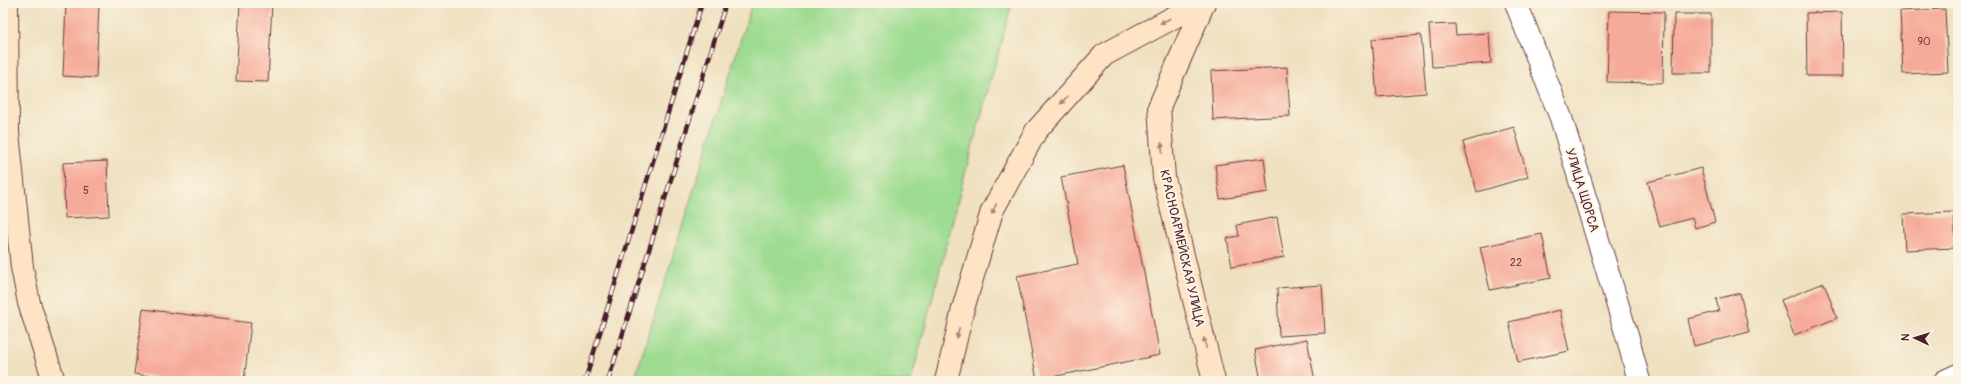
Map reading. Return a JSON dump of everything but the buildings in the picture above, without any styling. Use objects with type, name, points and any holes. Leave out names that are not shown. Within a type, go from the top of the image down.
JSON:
[{"type":"street","points":[[7,3],[8,133],[22,267],[28,303],[54,381]]},
{"type":"street","points":[[946,381],[963,309],[992,212],[1036,131],[1104,55],[1200,3]]},
{"type":"street","name":"КРАСНОАРМЕЙСКАЯ УЛИЦА","points":[[1204,3],[1159,107],[1164,178],[1214,381]]},
{"type":"street","name":"УЛИЦА ЩОРСА","points":[[1516,3],[1561,118],[1628,339],[1639,381]]},
{"type":"street","points":[[1945,381],[1958,375]]},
{"type":"green space","points":[[752,3],[1012,3],[963,181],[911,381],[634,381]]},
{"type":"railway","points":[[585,381],[702,3]]},
{"type":"railway","points":[[608,381],[726,3]]}]
